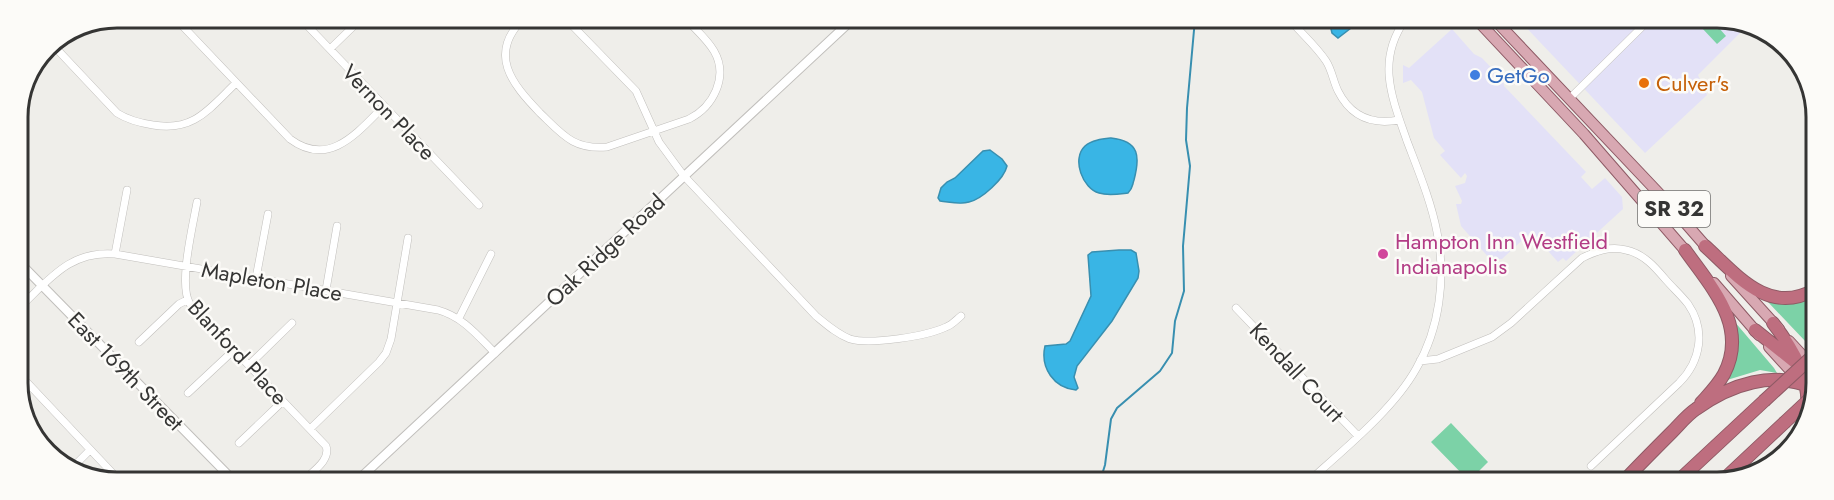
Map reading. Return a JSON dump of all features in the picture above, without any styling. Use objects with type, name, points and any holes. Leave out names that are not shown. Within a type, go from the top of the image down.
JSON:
[{"type":"highway","points":[[1705,246],[1748,286],[1759,292],[1783,298],[1806,293]]},
{"type":"highway","points":[[1634,471],[1695,410],[1724,375],[1732,351],[1732,329],[1724,306],[1685,250]]},
{"type":"highway","points":[[1773,323],[1800,366],[1806,384]]},
{"type":"highway","points":[[1755,330],[1806,369]]},
{"type":"highway","points":[[1689,471],[1806,362]]},
{"type":"highway","points":[[1695,410],[1746,382],[1771,380],[1806,385]]},
{"type":"highway","points":[[1734,470],[1802,407]]},
{"type":"main road","name":"SR 32","points":[[1485,28],[1584,134],[1806,385]]},
{"type":"main road","name":"SR 32","points":[[1502,28],[1668,203],[1806,358]]},
{"type":"street","points":[[184,28],[290,139],[312,150],[322,150],[343,144],[384,106]]},
{"type":"street","name":"Vernon Place","points":[[310,28],[479,205]]},
{"type":"street","points":[[330,49],[352,28]]},
{"type":"street","points":[[515,28],[508,42],[506,58],[508,72],[521,93],[570,141],[582,146],[600,148],[654,132],[699,113],[710,103],[717,88],[720,71],[714,51],[694,28]]},
{"type":"street","points":[[575,28],[632,86],[639,96],[663,149],[684,176],[816,316],[833,331],[858,341],[880,340],[928,334],[949,326],[961,316]]},
{"type":"street","name":"Oak Ridge Road","points":[[367,472],[840,28]]},
{"type":"street","points":[[1296,28],[1326,60],[1338,90],[1352,108],[1370,121],[1399,120]]},
{"type":"street","points":[[1320,471],[1398,396],[1420,362],[1436,316],[1441,265],[1434,223],[1392,98],[1388,74],[1395,38],[1401,28]]},
{"type":"street","points":[[1569,99],[1641,28]]},
{"type":"street","points":[[60,49],[117,113],[130,120],[173,127],[191,123],[236,83]]},
{"type":"street","points":[[115,254],[127,190]]},
{"type":"street","name":"Blanford Place","points":[[197,202],[185,283],[187,300],[326,446],[328,456],[311,472]]},
{"type":"street","points":[[256,278],[267,214]]},
{"type":"street","points":[[326,290],[337,226]]},
{"type":"street","points":[[310,429],[382,358],[391,339],[408,238]]},
{"type":"street","points":[[1420,362],[1438,360],[1492,337],[1511,323],[1582,258],[1611,248],[1638,254],[1658,270],[1694,315],[1698,328],[1696,361],[1690,373],[1591,466]]},
{"type":"street","name":"Mapleton Place","points":[[28,299],[58,271],[75,260],[96,253],[115,254],[438,309],[459,318],[495,353]]},
{"type":"street","points":[[459,318],[490,254]]},
{"type":"street","name":"East 169th Street","points":[[28,271],[225,472]]},
{"type":"street","points":[[139,342],[179,304],[187,300]]},
{"type":"street","name":"Kendall Court","points":[[1236,308],[1358,436]]},
{"type":"street","points":[[249,365],[292,323]]},
{"type":"street","points":[[188,393],[234,350]]},
{"type":"street","points":[[28,384],[111,471]]},
{"type":"street","points":[[239,443],[283,401]]},
{"type":"street","points":[[77,462],[90,450]]},
{"type":"shaded area","points":[[1527,28],[1717,28],[1741,32],[1698,75],[1707,95],[1645,153]]},
{"type":"shaded area","points":[[1452,29],[1474,54],[1482,58],[1503,80],[1504,86],[1586,172],[1581,177],[1592,189],[1605,178],[1622,197],[1623,209],[1566,261],[1563,258],[1558,262],[1531,232],[1502,259],[1490,259],[1461,226],[1456,204],[1461,204],[1462,201],[1455,186],[1465,183],[1467,176],[1465,173],[1461,178],[1440,155],[1445,151],[1434,138],[1422,92],[1411,80],[1403,83],[1403,65],[1409,68]]},
{"type":"green space","points":[[1702,28],[1719,28],[1726,36],[1717,44]]},
{"type":"green space","points":[[1806,297],[1806,342],[1768,302],[1768,299]]},
{"type":"green space","points":[[1734,321],[1777,373],[1760,370],[1727,380]]},
{"type":"green space","points":[[1451,423],[1488,462],[1479,471],[1459,471],[1431,442]]},
{"type":"water","points":[[1332,28],[1351,28],[1338,38]]},
{"type":"water","points":[[1111,138],[1128,143],[1136,152],[1136,172],[1128,193],[1110,195],[1099,193],[1088,186],[1081,173],[1079,158],[1085,146],[1094,141]]},
{"type":"water","points":[[990,150],[1007,166],[997,182],[986,193],[969,202],[940,201],[938,198],[941,188],[983,151]]},
{"type":"water","points":[[1131,250],[1136,253],[1138,278],[1112,321],[1077,366],[1074,377],[1078,388],[1076,390],[1068,388],[1050,376],[1045,362],[1045,346],[1066,344],[1070,341],[1091,296],[1088,255],[1092,252]]},
{"type":"waterway","points":[[1103,471],[1111,419],[1117,408],[1160,371],[1172,353],[1175,321],[1184,291],[1183,246],[1190,166],[1186,140],[1187,108],[1194,28]]},
{"type":"place","name":"GetGo","points":[[1475,75]]},
{"type":"place","name":"Culver's","points":[[1644,83]]},
{"type":"place","name":"Hampton Inn Westfield Indianapolis","points":[[1383,254]]}]
